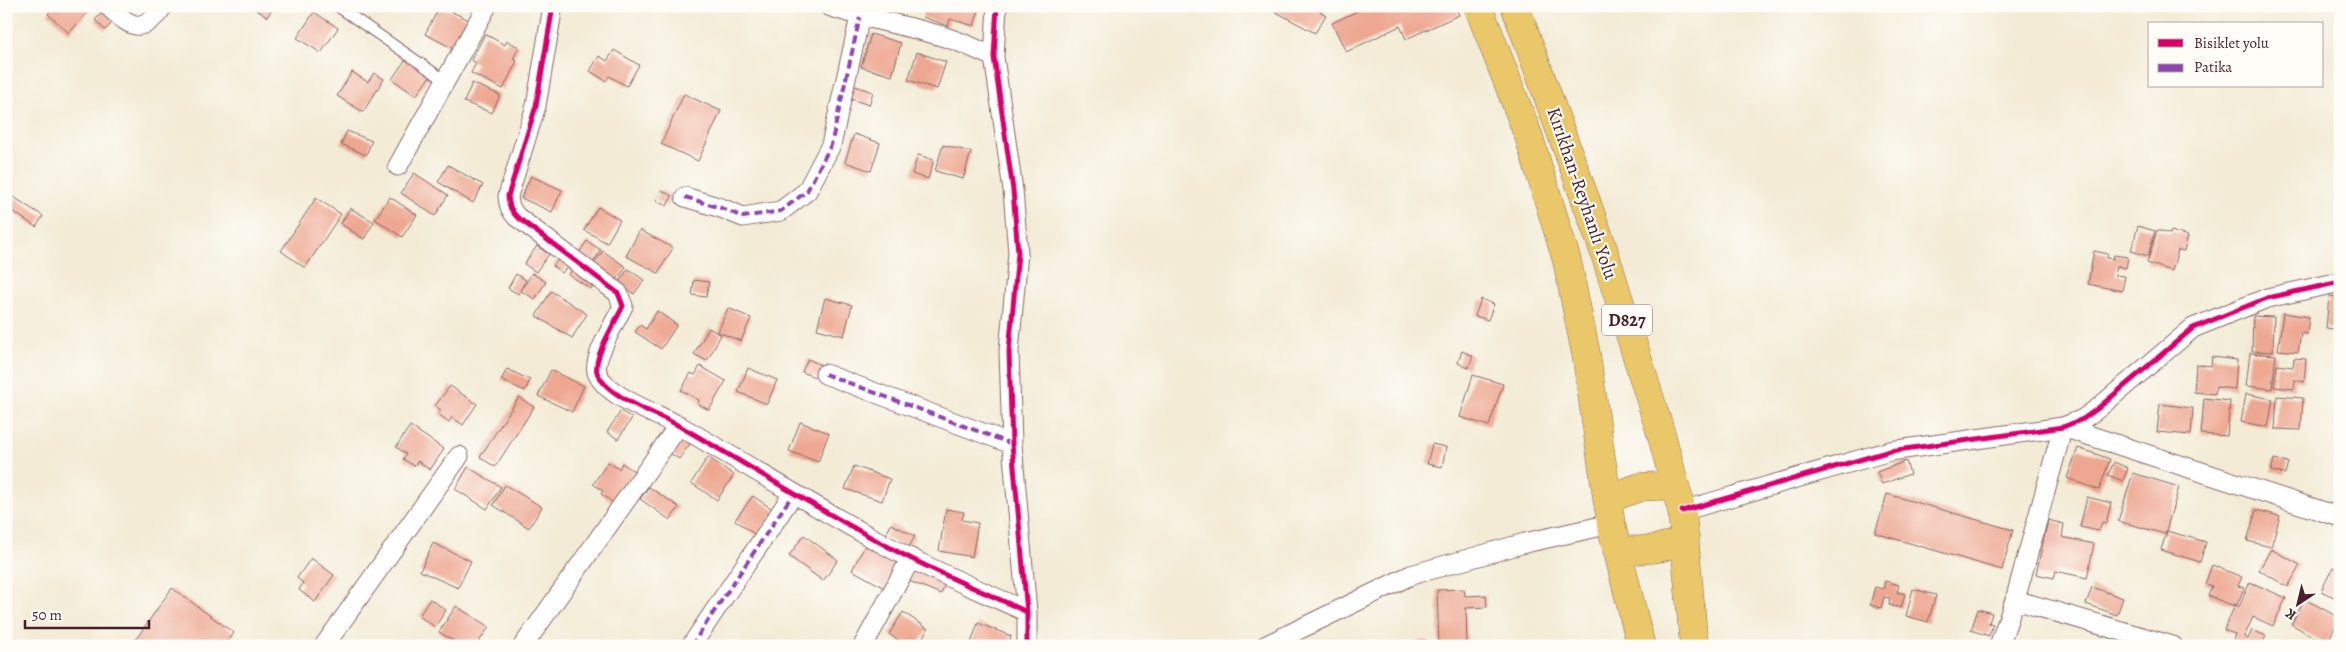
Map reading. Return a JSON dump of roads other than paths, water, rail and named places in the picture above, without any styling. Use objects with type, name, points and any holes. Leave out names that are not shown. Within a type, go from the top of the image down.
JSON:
[{"type":"highway","name":"Kırıkhan-Reyhanlı Yolu","points":[[1478,6],[1529,137],[1567,261],[1586,354],[1612,525],[1641,646]]},
{"type":"highway","name":"Kırıkhan-Reyhanlı Yolu","points":[[1515,6],[1612,274],[1645,376],[1679,498],[1685,539],[1694,646]]},
{"type":"highway","points":[[1679,498],[1640,487],[1612,525],[1655,549],[1671,546],[1685,539]]},
{"type":"street","points":[[108,6],[123,20],[135,25],[145,25],[154,19],[163,6]]},
{"type":"street","points":[[398,166],[487,6]]},
{"type":"street","points":[[553,6],[536,106],[508,196],[508,204],[516,217],[618,293],[622,298],[623,306],[598,358],[597,371],[604,384],[617,394],[679,426],[793,494],[910,558],[1027,612]]},
{"type":"street","points":[[829,6],[860,17],[913,28],[952,39],[994,57]]},
{"type":"street","points":[[997,6],[994,57],[1013,190],[1018,254],[1009,351],[1012,444],[1027,612],[1027,646]]},
{"type":"street","points":[[684,197],[743,217],[781,211],[807,191],[831,145],[860,17]]},
{"type":"street","points":[[1679,498],[1890,451],[2063,427],[2083,419],[2194,328],[2267,298],[2340,282]]},
{"type":"street","points":[[825,374],[1012,444]]},
{"type":"street","points":[[523,646],[679,426]]},
{"type":"street","points":[[2063,427],[2340,517]]},
{"type":"street","points":[[1998,646],[2015,600],[2063,427]]},
{"type":"street","points":[[324,646],[459,456]]},
{"type":"street","points":[[691,646],[793,494]]},
{"type":"street","points":[[1265,646],[1412,575],[1525,543],[1612,525]]},
{"type":"street","points":[[863,646],[910,558]]},
{"type":"street","points":[[2015,600],[2173,646]]},
{"type":"lane","points":[[337,6],[446,81]]}]
